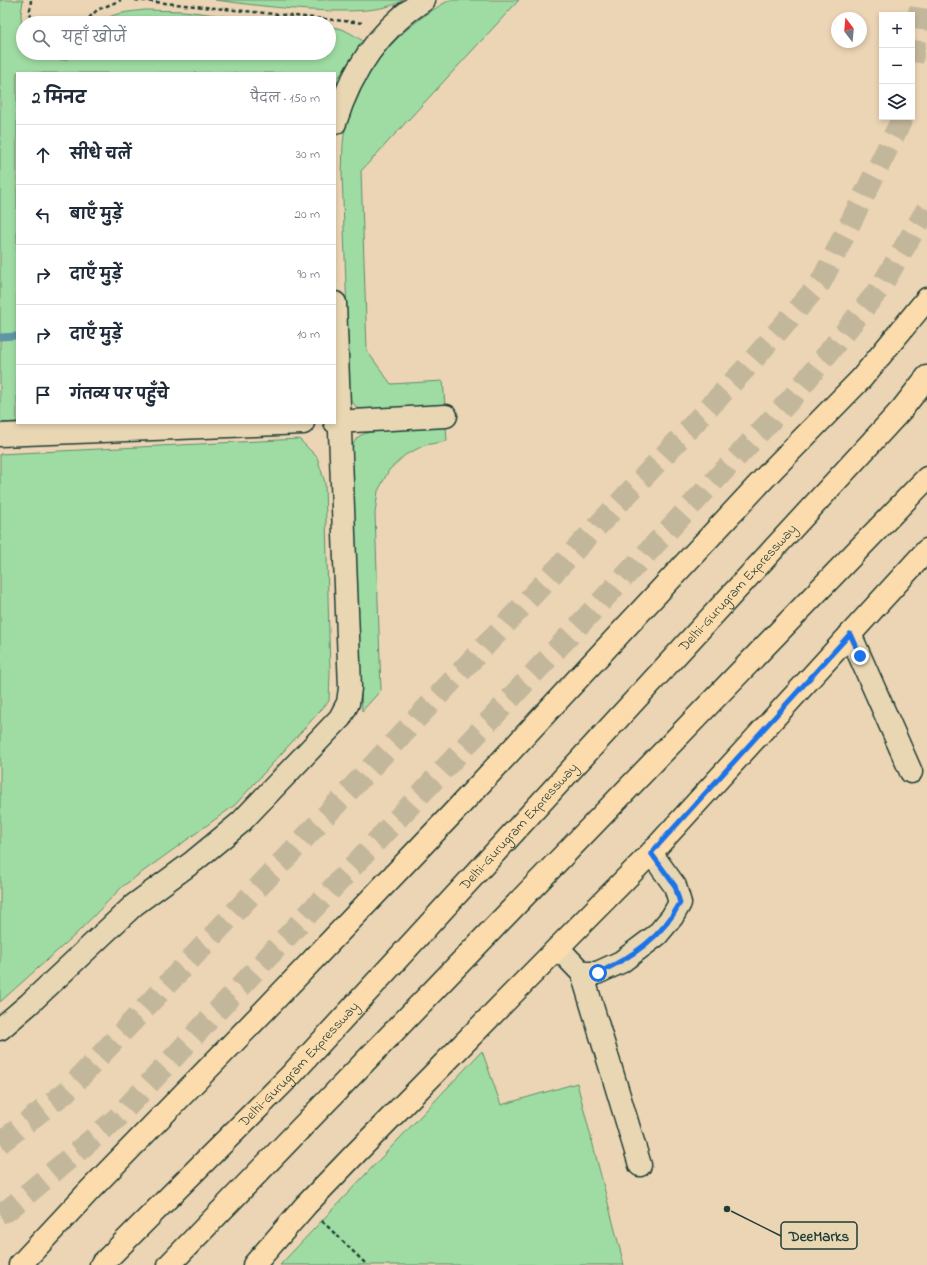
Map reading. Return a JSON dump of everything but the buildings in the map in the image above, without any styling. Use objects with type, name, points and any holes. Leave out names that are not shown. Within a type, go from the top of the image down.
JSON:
[{"type":"main road","points":[[20,1265],[89,1191],[266,1009],[452,814],[772,470],[861,379],[927,299]]},
{"type":"main road","name":"Delhi-Gurugram Expressway","points":[[101,1265],[291,1076],[902,409],[927,377]]},
{"type":"main road","points":[[169,1265],[927,478]]},
{"type":"main road","points":[[254,1265],[306,1205],[651,853],[927,550]]},
{"type":"lane","points":[[336,120],[342,101],[356,72],[371,48],[390,25],[424,0]]},
{"type":"lane","points":[[0,1029],[29,1004],[134,904],[194,861],[240,823],[340,718],[348,703],[350,688],[337,422],[336,362]]},
{"type":"lane","points":[[337,422],[446,416]]},
{"type":"lane","points":[[0,435],[278,424]]},
{"type":"lane","points":[[850,634],[911,772]]},
{"type":"lane","points":[[582,973],[598,973],[621,962],[657,935],[672,917],[680,903],[675,886],[651,853]]},
{"type":"lane","points":[[558,948],[582,973],[640,1165]]},
{"type":"path","points":[[30,16],[31,0]]},
{"type":"path","points":[[91,16],[97,10],[121,0]]},
{"type":"path","points":[[134,0],[284,16]]},
{"type":"path","points":[[336,21],[390,25]]},
{"type":"path","points":[[306,1205],[367,1265]]},
{"type":"green space","points":[[0,0],[23,0],[21,16],[16,16],[16,60],[336,60],[336,28],[351,33],[363,41],[339,77],[336,84],[336,72],[16,72],[16,422],[0,423]]},
{"type":"green space","points":[[215,0],[403,0],[388,7],[341,11],[284,8]]},
{"type":"green space","points":[[450,0],[519,0],[361,171],[367,351],[391,384],[443,381],[445,406],[358,409],[350,399],[342,172],[344,135],[358,93],[382,56],[413,24]]},
{"type":"green space","points":[[145,10],[184,11],[224,16],[113,16]]},
{"type":"green space","points":[[446,427],[447,441],[425,445],[405,455],[389,470],[378,491],[375,513],[381,690],[362,711],[351,460],[353,444],[358,437],[374,431]]},
{"type":"green space","points":[[299,439],[317,457],[325,483],[330,672],[329,701],[235,805],[123,886],[75,935],[0,1002],[0,454]]},
{"type":"green space","points":[[482,1051],[501,1105],[577,1083],[624,1265],[280,1265]]},
{"type":"waterway","points":[[0,337],[16,336]]},
{"type":"tunnel","points":[[914,48],[921,0]]},
{"type":"tunnel","points":[[0,1143],[66,1092],[746,368],[821,282],[902,120]]},
{"type":"tunnel","points":[[0,1213],[8,1210],[115,1120],[792,398],[880,288],[927,209]]},
{"type":"place","name":"DeeMarks","points":[[727,1209]]},
{"type":"route","points":[[598,973],[621,962],[657,935],[672,917],[680,903],[675,886],[651,853],[850,634],[860,656]]}]
